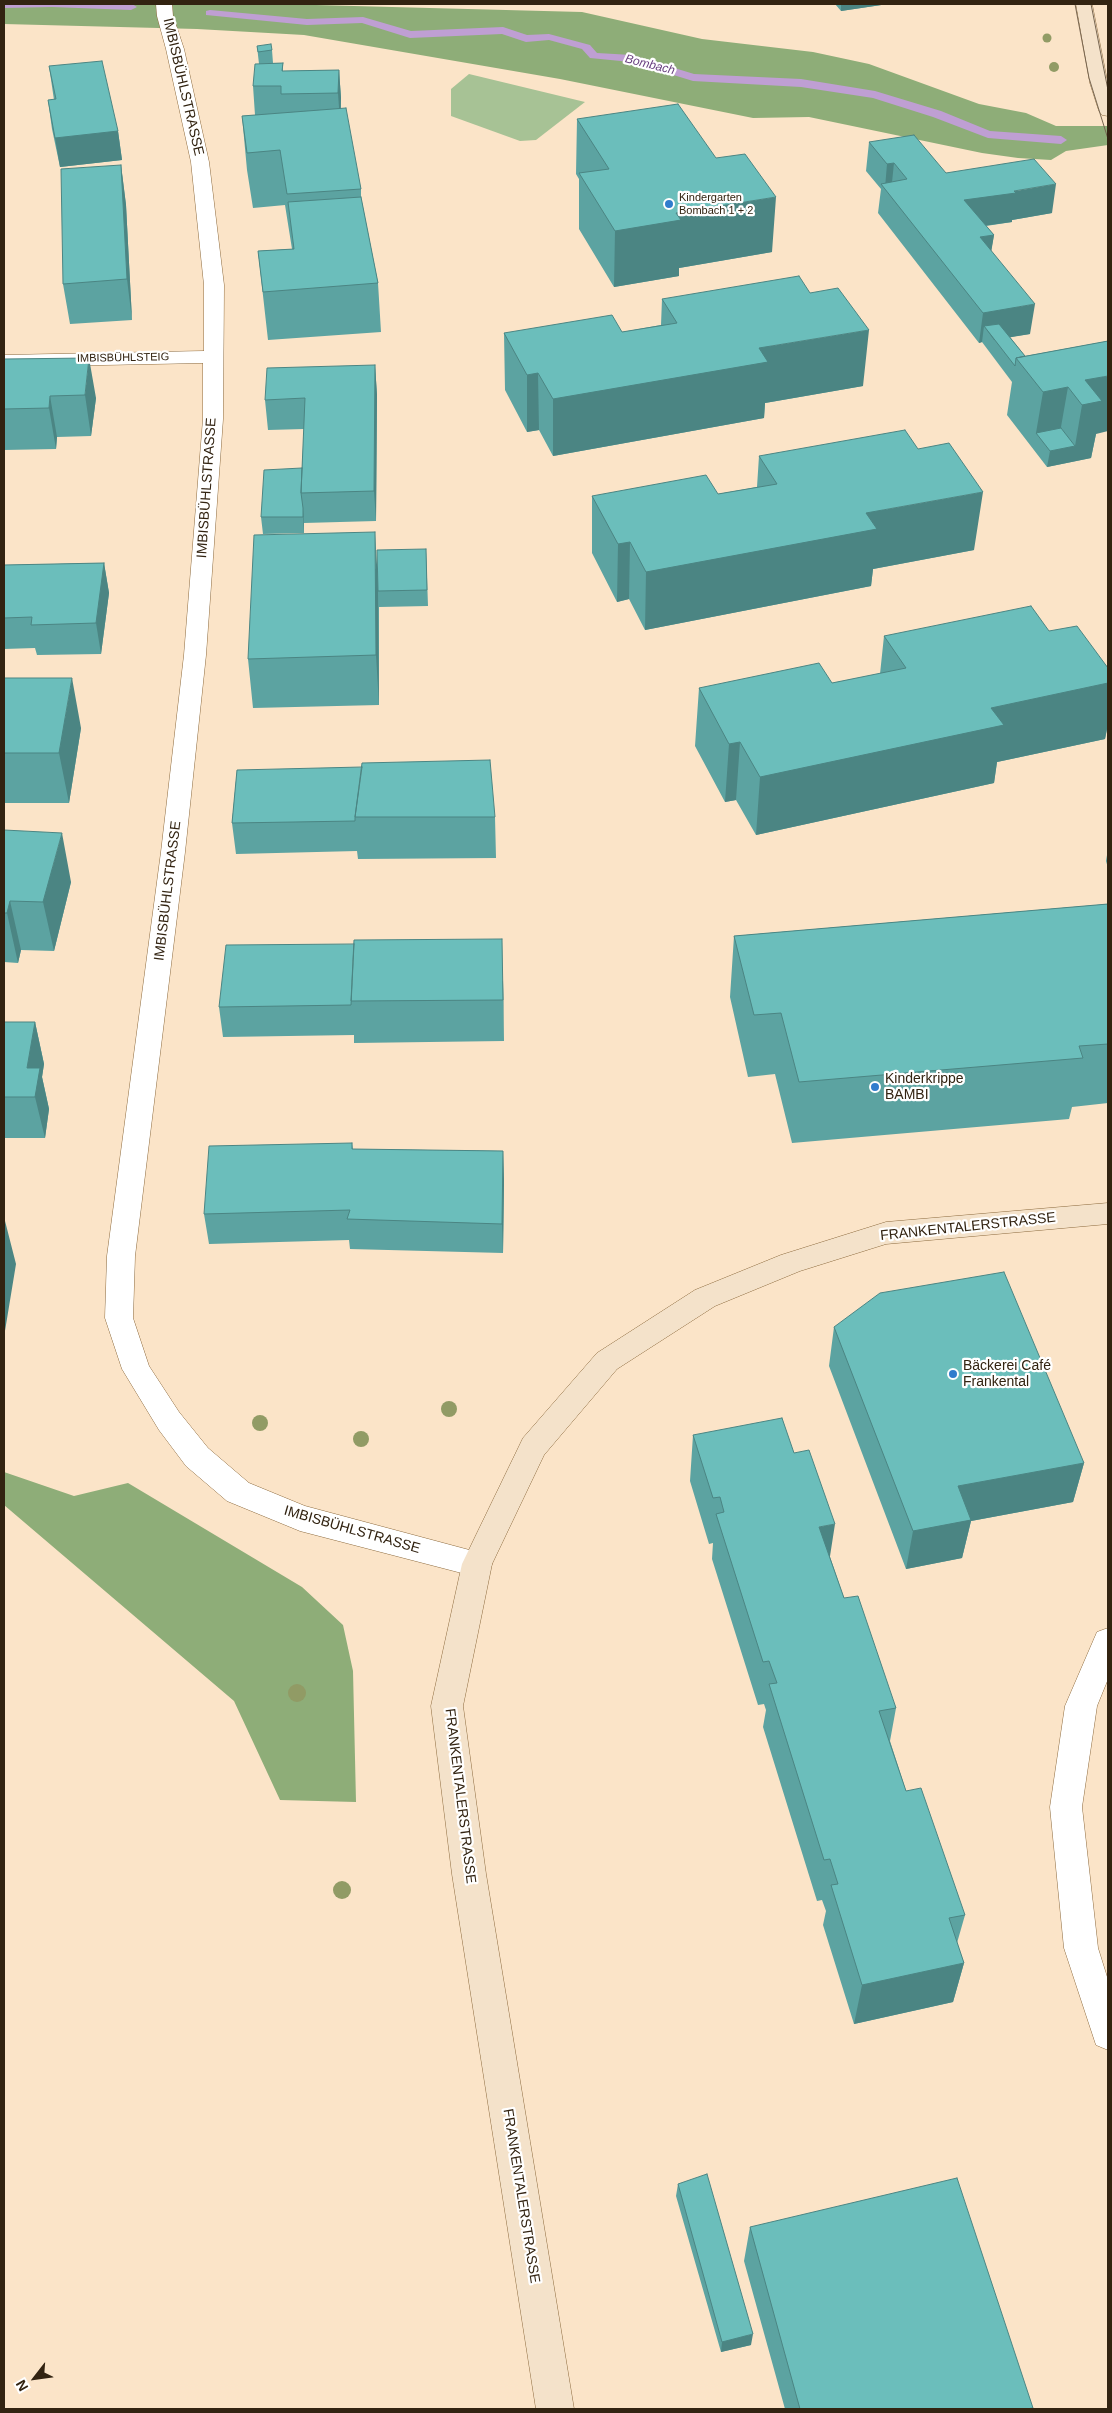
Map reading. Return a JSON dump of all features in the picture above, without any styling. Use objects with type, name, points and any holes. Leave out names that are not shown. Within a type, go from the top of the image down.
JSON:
[{"type":"main road","points":[[1084,4],[1099,83],[1108,111]]},
{"type":"main road","name":"FRANKENTALERSTRASSE","points":[[554,2409],[469,1874],[447,1706],[477,1564],[533,1447],[607,1361],[705,1298],[791,1263],[886,1233],[1024,1219],[1108,1213]]},
{"type":"street","name":"IMBISBÜHLSTRASSE","points":[[164,4],[165,16],[175,49],[200,162],[214,285],[212,419],[195,655],[173,852],[121,1256],[118,1318],[136,1369],[169,1421],[197,1458],[238,1492],[300,1518],[477,1564]]},
{"type":"street","name":"IMBISBÜHLSTEIG","points":[[4,361],[213,357]]},
{"type":"street","points":[[1108,1642],[1081,1706],[1066,1807],[1081,1948],[1108,2033]]},
{"type":"green space","points":[[4,4],[278,4],[582,12],[702,39],[813,52],[869,64],[979,104],[1026,113],[1056,126],[1108,126],[1108,145],[1066,151],[1051,160],[1018,158],[982,153],[809,117],[753,118],[560,79],[304,35],[197,29],[4,24]]},
{"type":"green space","points":[[469,74],[585,102],[536,140],[520,141],[451,116],[451,89]]},
{"type":"green space","points":[[4,1472],[74,1496],[128,1483],[302,1587],[343,1625],[353,1671],[356,1802],[280,1800],[234,1701],[4,1505]]},
{"type":"building","points":[[271,44],[272,50],[258,52],[257,46]]},
{"type":"building","points":[[102,61],[118,131],[55,138],[48,100],[56,99],[49,66]]},
{"type":"building","points":[[283,63],[282,71],[339,70],[338,93],[281,94],[281,86],[253,86],[255,64]]},
{"type":"building","points":[[678,104],[716,158],[745,154],[776,197],[676,213],[681,220],[615,231],[579,173],[609,169],[577,119]]},
{"type":"building","points":[[346,108],[361,189],[287,194],[280,150],[247,153],[242,116]]},
{"type":"building","points":[[914,135],[946,173],[1034,159],[1056,184],[1014,191],[1016,193],[964,200],[994,235],[980,237],[1035,304],[983,313],[881,184],[907,179],[894,163],[887,164],[869,142]]},
{"type":"building","points":[[121,165],[127,279],[63,284],[61,169]]},
{"type":"building","points":[[361,197],[378,283],[263,292],[258,251],[294,249],[288,202]]},
{"type":"building","points":[[799,276],[810,293],[838,288],[869,330],[759,348],[768,362],[553,399],[538,373],[527,375],[504,333],[612,315],[622,332],[677,323],[662,299]]},
{"type":"building","points":[[999,324],[1025,356],[1016,358],[1015,366],[984,326]]},
{"type":"building","points":[[1108,341],[1108,376],[1085,380],[1102,401],[1082,405],[1068,387],[1043,392],[1016,358]]},
{"type":"building","points":[[89,358],[85,395],[50,396],[49,408],[4,409],[4,359]]},
{"type":"building","points":[[375,365],[374,491],[301,493],[305,398],[265,400],[267,368]]},
{"type":"building","points":[[1061,428],[1075,446],[1050,451],[1036,433]]},
{"type":"building","points":[[905,430],[918,449],[949,443],[983,492],[866,513],[877,529],[646,572],[630,542],[618,544],[592,496],[706,475],[718,494],[777,484],[759,456]]},
{"type":"building","points":[[302,468],[301,493],[303,517],[261,517],[264,470]]},
{"type":"building","points":[[375,532],[376,655],[248,659],[254,535]]},
{"type":"building","points":[[426,549],[427,590],[378,591],[377,550]]},
{"type":"building","points":[[104,563],[96,623],[31,625],[32,617],[4,618],[4,565]]},
{"type":"building","points":[[1031,606],[1049,631],[1077,626],[1108,668],[1108,683],[991,708],[1004,725],[760,777],[740,742],[729,744],[699,688],[819,663],[832,683],[906,668],[884,636]]},
{"type":"building","points":[[4,678],[72,678],[59,753],[4,753]]},
{"type":"building","points":[[490,760],[495,817],[355,817],[362,763]]},
{"type":"building","points":[[362,767],[355,821],[232,823],[237,770]]},
{"type":"building","points":[[4,830],[62,833],[43,902],[10,901],[7,913],[4,913]]},
{"type":"building","points":[[1108,904],[1108,1044],[1079,1046],[1083,1058],[799,1082],[781,1013],[754,1015],[734,936]]},
{"type":"building","points":[[502,939],[503,1000],[351,1001],[354,940]]},
{"type":"building","points":[[354,944],[351,1005],[219,1007],[226,945]]},
{"type":"building","points":[[4,1022],[35,1022],[27,1068],[40,1068],[35,1097],[4,1097]]},
{"type":"building","points":[[352,1143],[352,1149],[503,1151],[502,1224],[347,1219],[350,1210],[204,1214],[209,1146]]},
{"type":"building","points":[[1004,1272],[1084,1463],[958,1486],[971,1520],[913,1531],[834,1327],[880,1293]]},
{"type":"building","points":[[782,1418],[794,1453],[809,1450],[835,1524],[819,1527],[844,1598],[858,1596],[896,1708],[879,1711],[906,1791],[921,1788],[965,1915],[949,1918],[964,1963],[862,1985],[831,1885],[838,1884],[830,1859],[824,1860],[769,1684],[777,1683],[769,1661],[763,1662],[716,1514],[724,1512],[720,1497],[713,1498],[693,1435]]},
{"type":"building","points":[[707,2174],[753,2334],[722,2342],[678,2184]]},
{"type":"building","points":[[957,2178],[1033,2408],[800,2409],[750,2227]]},
{"type":"waterway","name":"Bombach","points":[[4,5],[52,4],[131,7]]},
{"type":"waterway","name":"Bombach","points":[[210,13],[307,22],[363,20],[410,35],[503,30],[526,39],[549,37],[586,47],[594,56],[632,59],[693,77],[801,83],[875,95],[937,114],[988,134],[1061,140]]},
{"type":"tram line","points":[[1075,4],[1089,78],[1108,139]]},
{"type":"tram line","points":[[1091,4],[1108,90]]},
{"type":"place","name":"Kindergarten Bombach 1 + 2","points":[[669,204]]},
{"type":"place","name":"Kinderkrippe BAMBI","points":[[875,1087]]},
{"type":"place","name":"Bäckerei Café Frankental","points":[[953,1374]]}]
